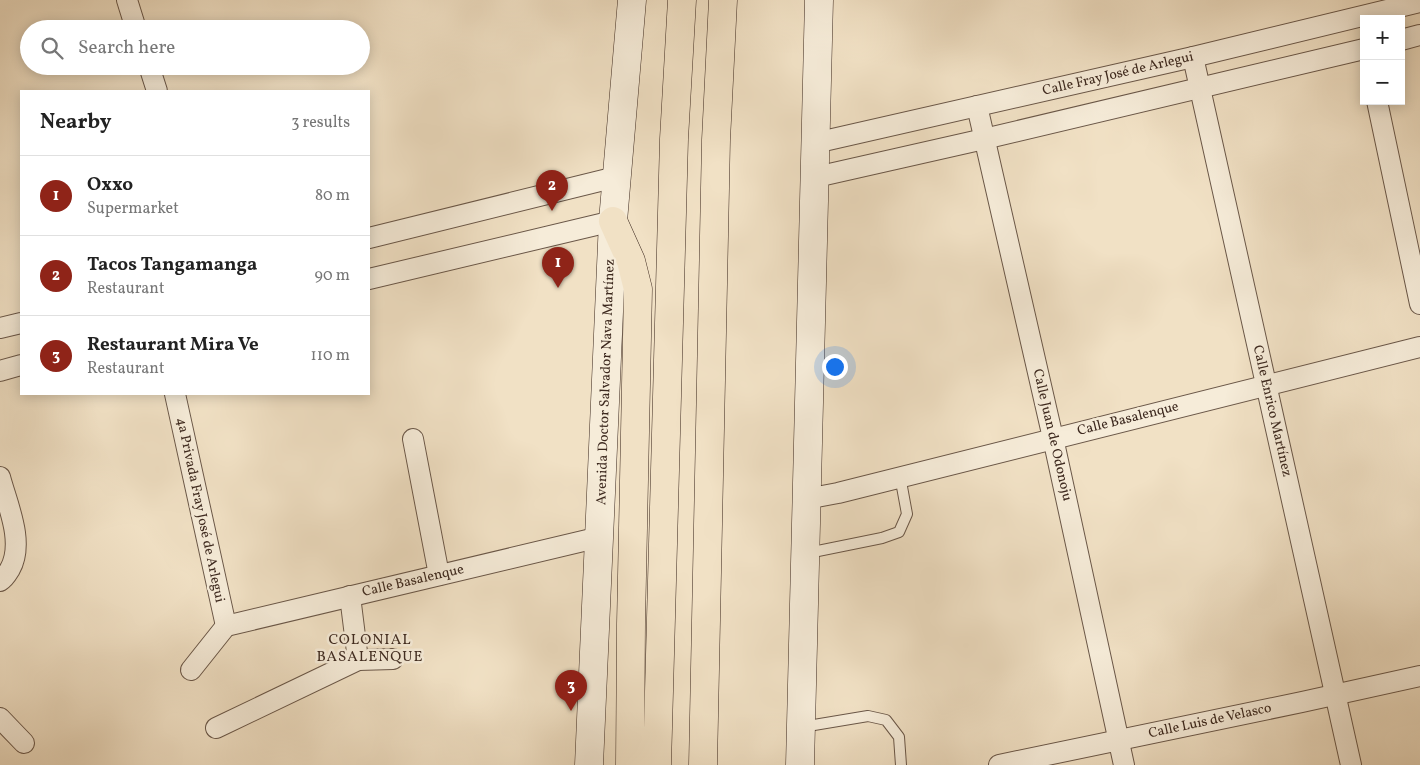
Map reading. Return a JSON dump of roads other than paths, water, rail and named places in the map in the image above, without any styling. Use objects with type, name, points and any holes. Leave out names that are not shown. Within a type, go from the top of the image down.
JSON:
[{"type":"highway","points":[[657,765],[674,139],[682,0]]},
{"type":"highway","points":[[703,765],[716,140],[723,0]]},
{"type":"highway","points":[[613,221],[630,260],[638,289],[630,624],[630,765]]},
{"type":"highway","points":[[706,662],[717,765]]},
{"type":"main road","name":"Avenida Doctor Salvador Nava Martínez","points":[[589,765],[613,221],[632,0]]},
{"type":"main road","points":[[800,765],[819,0]]},
{"type":"street","points":[[127,0],[133,20]]},
{"type":"street","name":"Calle Fray José de Arlegui","points":[[1368,15],[1420,2]]},
{"type":"street","name":"Calle Fray José de Arlegui","points":[[816,143],[1360,17]]},
{"type":"street","points":[[1405,39],[1420,35]]},
{"type":"street","points":[[816,177],[1360,50]]},
{"type":"street","name":"Calle Enrico Martínez","points":[[1193,57],[1350,765]]},
{"type":"street","points":[[152,75],[157,90]]},
{"type":"street","points":[[1378,105],[1420,304]]},
{"type":"street","name":"Calle Juan de Odonoju","points":[[977,106],[1053,438],[1124,765]]},
{"type":"street","points":[[370,238],[616,177]]},
{"type":"street","points":[[370,279],[613,221]]},
{"type":"street","points":[[0,328],[20,323]]},
{"type":"street","name":"Calle Basalenque","points":[[806,499],[1420,347]]},
{"type":"street","points":[[0,371],[20,365]]},
{"type":"street","name":"4a Privada Fray José de Arlegui","points":[[175,395],[226,626]]},
{"type":"street","points":[[413,439],[439,575]]},
{"type":"street","points":[[0,477],[15,532],[15,560],[4,579],[0,581]]},
{"type":"street","name":"Calle Basalenque","points":[[226,626],[600,537]]},
{"type":"street","points":[[350,596],[358,660]]},
{"type":"street","points":[[191,670],[226,626]]},
{"type":"street","points":[[216,728],[358,660],[394,659]]},
{"type":"street","name":"Calle Luis de Velasco","points":[[999,765],[1420,676]]},
{"type":"street","points":[[0,718],[24,744]]},
{"type":"lane","points":[[805,554],[882,538],[899,532],[907,514],[900,476]]},
{"type":"lane","points":[[801,727],[868,716],[886,720],[899,737],[901,765]]},
{"type":"place","name":"Tacos Tangamanga","points":[[552,211]]},
{"type":"place","name":"Oxxo","points":[[558,288]]},
{"type":"place","name":"Restaurant Mira Ve","points":[[571,711]]},
{"type":"district","name":"COLONIAL BASALENQUE","points":[[370,648]]}]
